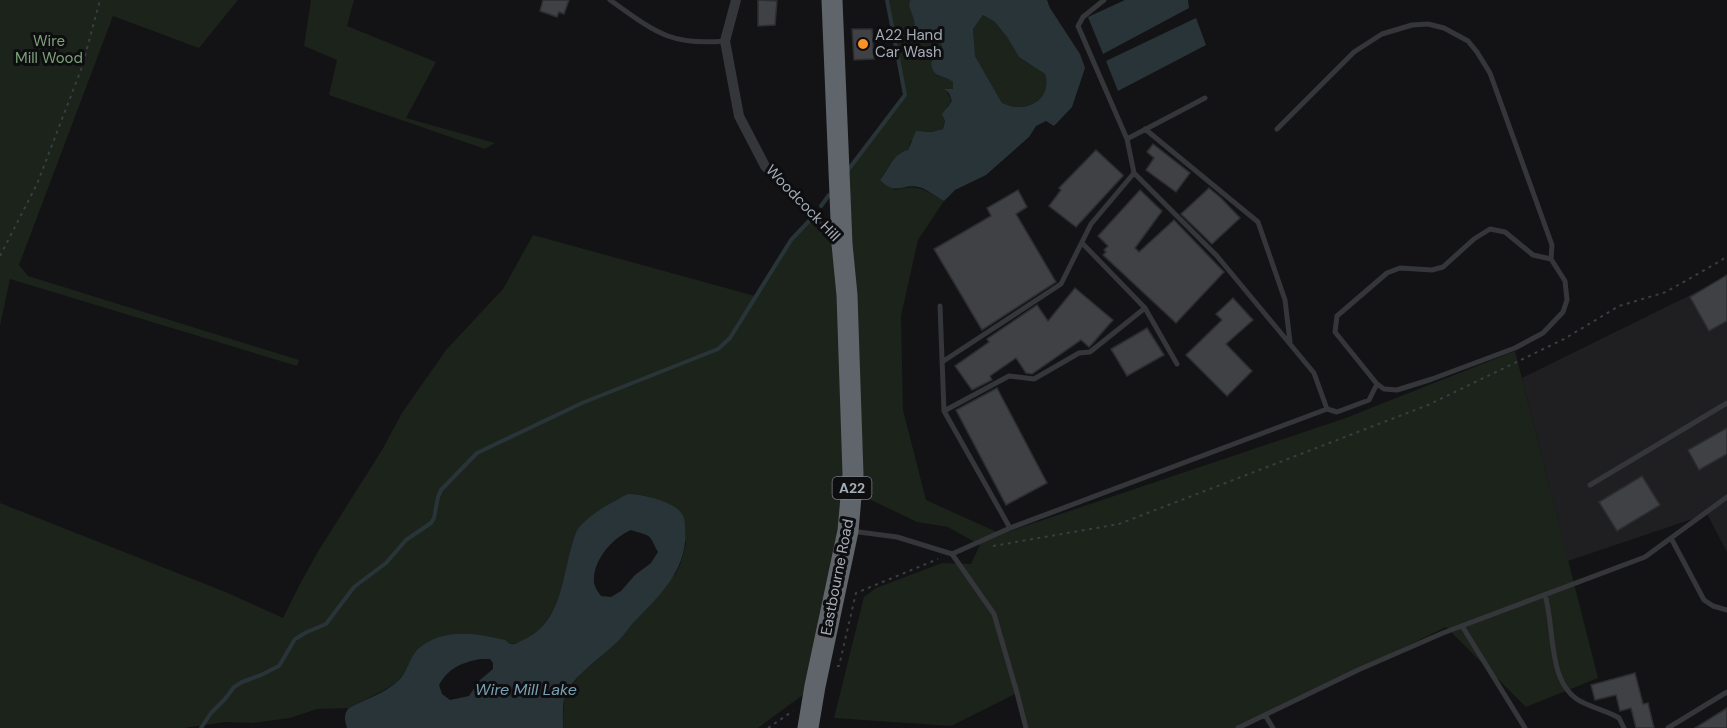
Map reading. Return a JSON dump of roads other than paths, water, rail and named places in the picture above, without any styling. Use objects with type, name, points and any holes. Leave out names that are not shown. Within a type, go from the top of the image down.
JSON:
[{"type":"highway","name":"Woodcock Hill","points":[[832,0],[842,244]]},
{"type":"highway","name":"Eastbourne Road","points":[[808,728],[848,531],[853,474],[847,295],[842,244]]},
{"type":"street","name":"Woodcock Hill","points":[[736,0],[725,41],[739,116],[765,166],[842,244]]},
{"type":"lane","points":[[610,0],[653,31],[675,40],[725,41]]},
{"type":"lane","points":[[1104,0],[1083,17],[1078,26],[1127,139],[1134,173],[1217,256],[1314,373],[1327,410]]},
{"type":"lane","points":[[1277,129],[1354,51],[1382,34],[1412,25],[1428,24],[1444,28],[1468,41],[1490,73],[1552,245],[1551,259],[1565,281],[1566,300],[1563,312],[1543,333],[1515,348],[1406,388],[1383,389],[1335,332],[1337,316],[1388,273],[1400,268],[1432,270],[1443,267],[1474,239],[1490,229],[1505,232],[1533,255],[1551,259]]},
{"type":"lane","points":[[1127,139],[1205,98]]},
{"type":"lane","points":[[1145,129],[1258,222],[1286,300],[1290,344]]},
{"type":"lane","points":[[942,363],[1061,284],[1091,224],[1134,173]]},
{"type":"lane","points":[[1082,243],[1145,308],[1177,364]]},
{"type":"lane","points":[[940,306],[944,411],[1010,528]]},
{"type":"lane","points":[[944,411],[1009,376],[1034,379],[1079,353],[1090,352],[1145,308]]},
{"type":"lane","points":[[952,554],[1010,528],[1327,410],[1337,412],[1369,400],[1377,384]]},
{"type":"lane","points":[[1590,485],[1727,403]]},
{"type":"lane","points":[[1239,728],[1358,670],[1462,626],[1645,557],[1727,497]]},
{"type":"lane","points":[[848,531],[897,537],[952,554],[994,614],[1026,728]]},
{"type":"lane","points":[[1671,538],[1704,600],[1713,606],[1727,610]]},
{"type":"lane","points":[[1545,595],[1550,616],[1554,661],[1559,675],[1570,693],[1579,701],[1619,718],[1624,728]]},
{"type":"lane","points":[[1462,626],[1525,728]]},
{"type":"lane","points":[[1668,728],[1727,692]]},
{"type":"lane","points":[[1265,715],[1273,728]]},
{"type":"water","points":[[910,0],[1047,0],[1080,54],[1085,68],[1072,107],[1054,126],[1046,121],[1036,126],[1029,137],[986,175],[955,190],[944,201],[922,188],[910,186],[896,189],[880,180],[895,158],[908,150],[916,131],[932,132],[943,129],[945,121],[942,114],[952,101],[949,93],[944,89],[953,89],[953,82],[936,74],[932,68],[931,62],[940,56],[942,47],[939,39],[916,37],[909,6]],"holes":[[[983,15],[995,22],[1019,57],[1045,74],[1044,93],[1030,105],[1014,107],[1002,103],[975,56],[973,29]]]},
{"type":"water","points":[[1125,0],[1188,0],[1189,8],[1103,54],[1088,17]]},
{"type":"water","points":[[1196,18],[1206,45],[1118,91],[1106,61]]},
{"type":"water","name":"Wire Mill Lake","points":[[628,494],[649,497],[678,509],[685,523],[682,556],[671,580],[653,602],[618,642],[583,672],[566,692],[563,704],[563,728],[347,728],[345,715],[347,710],[381,693],[398,681],[417,650],[427,643],[448,635],[471,634],[494,637],[513,644],[543,626],[556,605],[578,529],[594,514]],"holes":[[[631,530],[649,536],[658,552],[651,563],[635,575],[621,591],[611,597],[601,596],[594,583],[596,567],[610,544]],[[490,659],[493,669],[480,680],[469,696],[450,700],[442,694],[439,685],[451,670],[462,664]]]},
{"type":"waterway","points":[[848,170],[905,95],[887,0]]},
{"type":"waterway","points":[[821,206],[829,195]]},
{"type":"waterway","points":[[201,728],[234,687],[279,666],[295,639],[326,624],[354,587],[386,563],[406,540],[431,523],[441,490],[477,453],[582,403],[718,349],[730,338],[791,240],[809,221]]},
{"type":"place","name":"A22 Hand Car Wash","points":[[863,44]]},
{"type":"park label","name":"Wire Mill Wood","points":[[49,50]]}]
